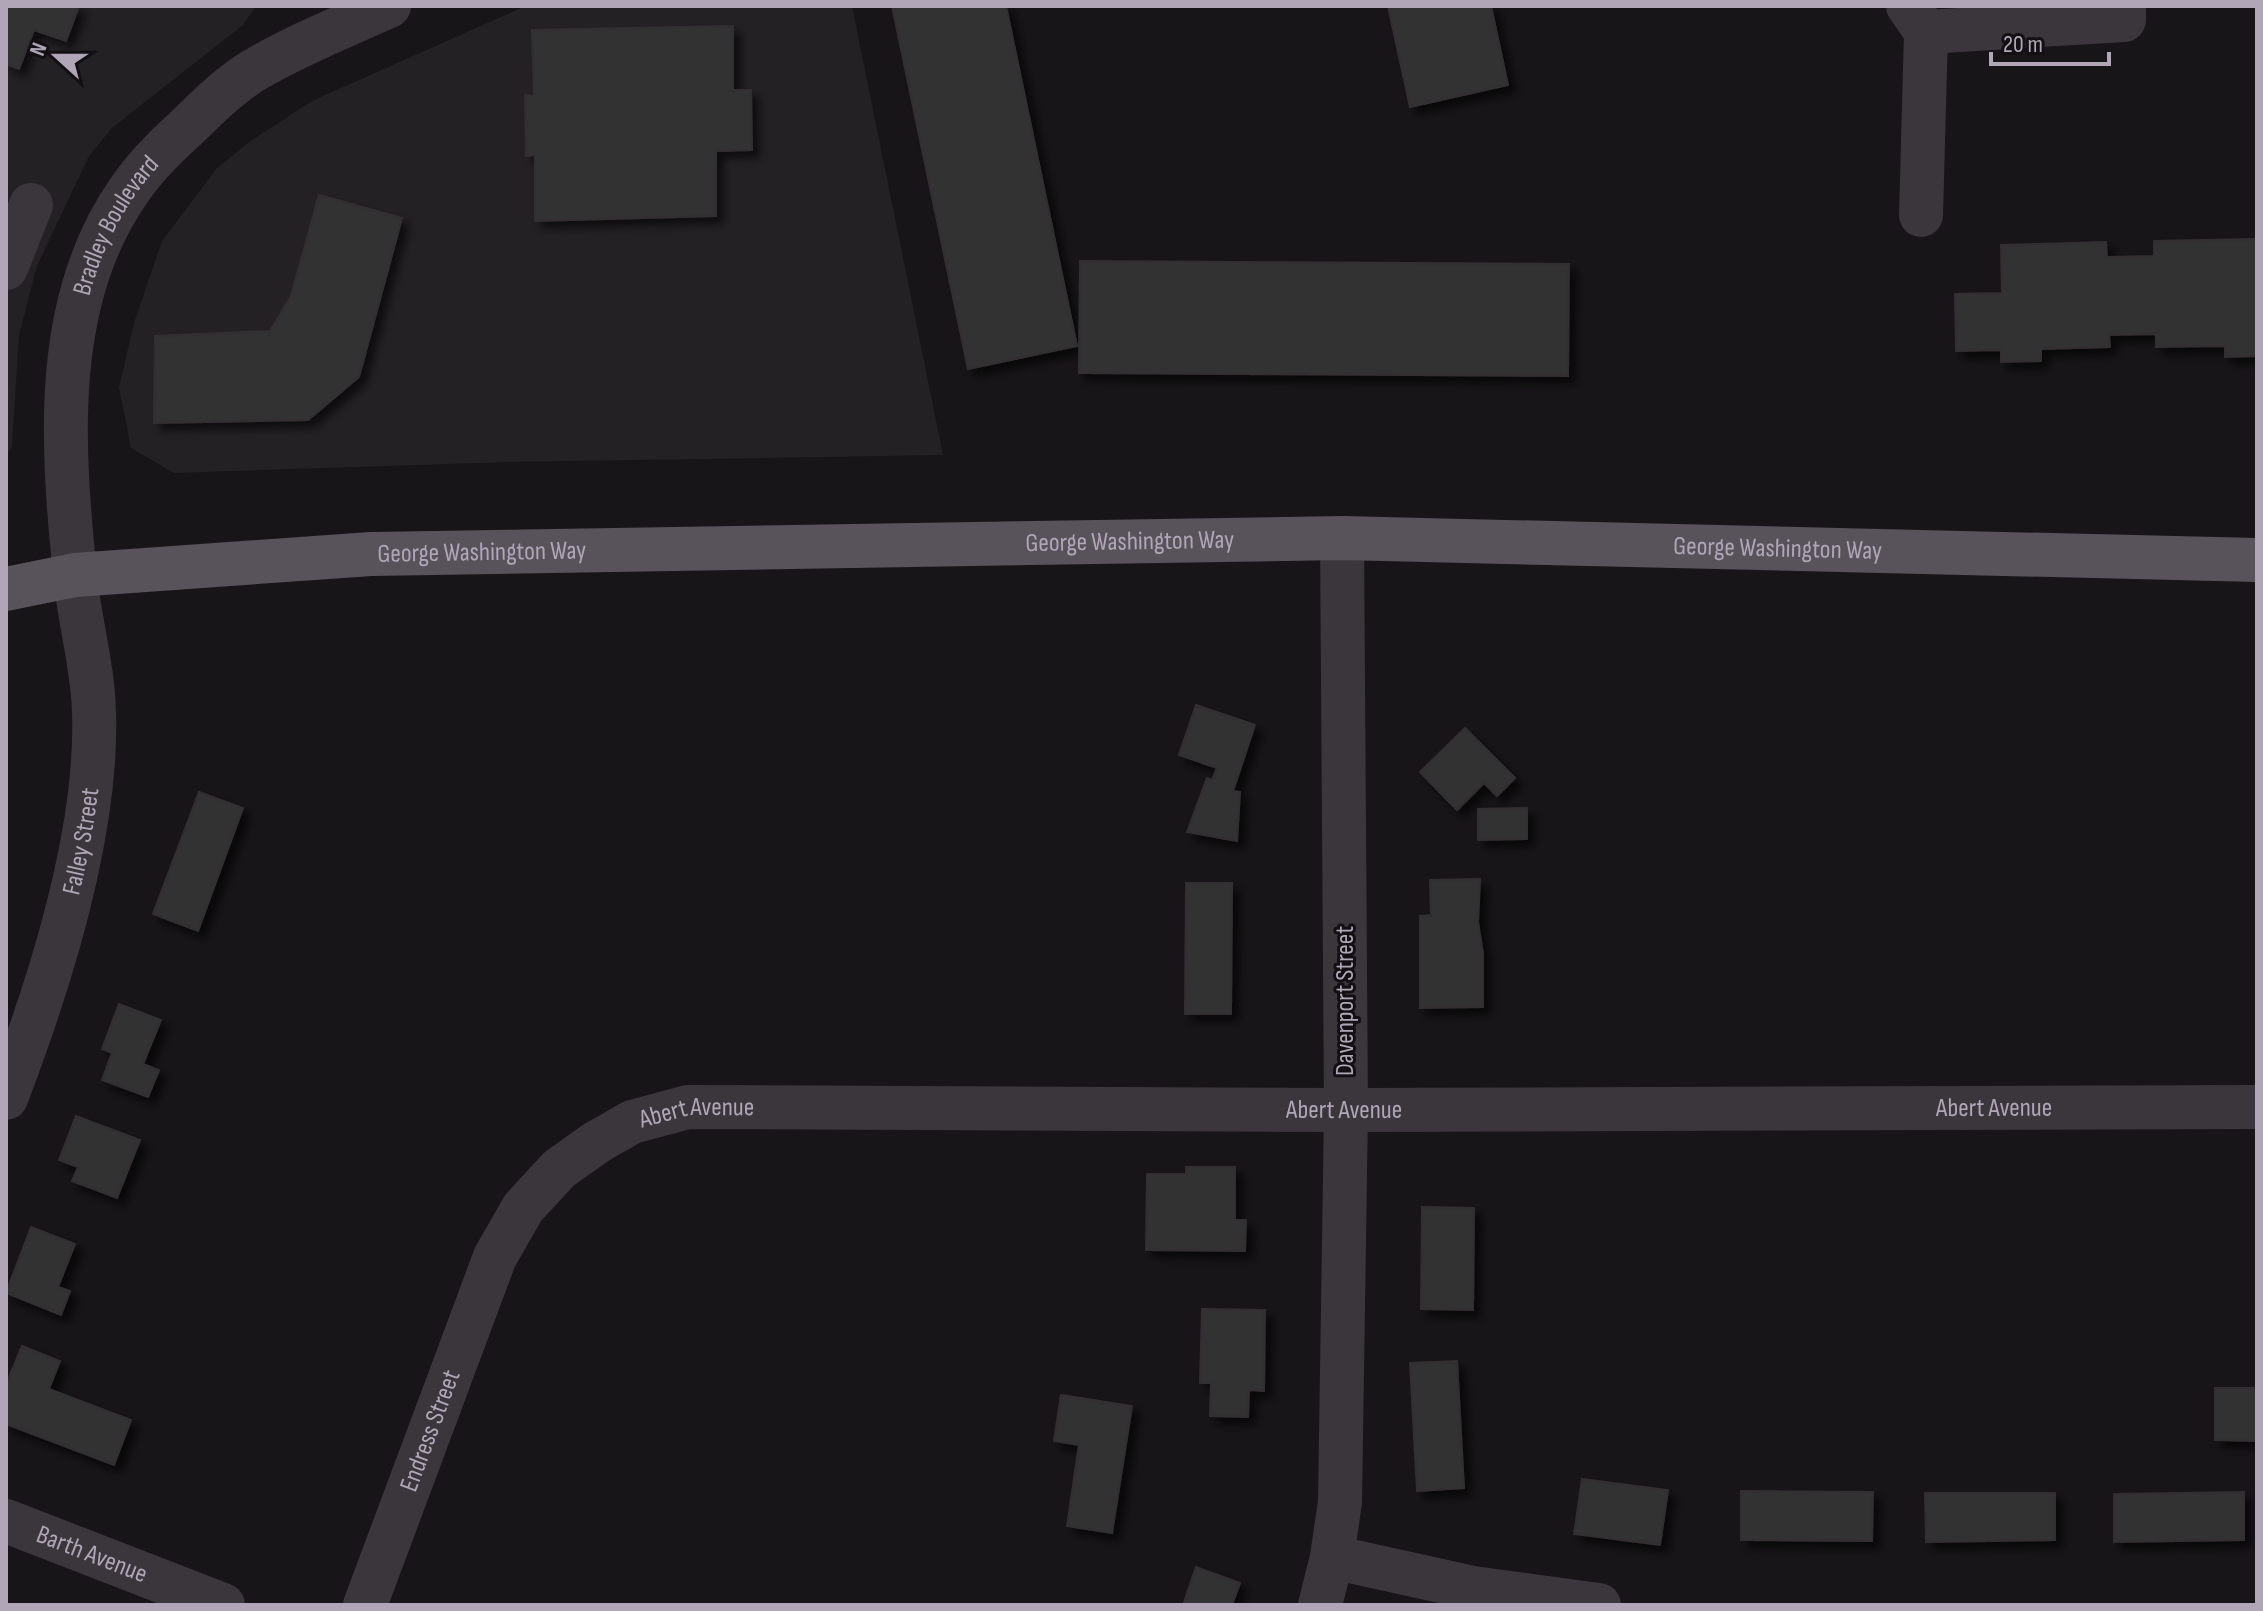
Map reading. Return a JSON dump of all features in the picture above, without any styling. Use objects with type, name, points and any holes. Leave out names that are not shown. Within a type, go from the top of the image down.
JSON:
[{"type":"main road","name":"George Washington Way","points":[[6,589],[75,575],[371,554],[1342,538],[2257,560]]},
{"type":"street","name":"Bradley Boulevard","points":[[75,575],[65,434],[73,329],[102,239],[129,190],[164,149],[205,109],[255,69],[334,17],[389,6]]},
{"type":"street","points":[[1921,215],[1917,19],[2124,20],[2124,6]]},
{"type":"street","points":[[6,268],[31,205]]},
{"type":"street","name":"Davenport Street","points":[[1320,1605],[1332,1557],[1340,1502],[1346,1110],[1342,538]]},
{"type":"street","name":"Falley Street","points":[[6,1098],[19,1021],[48,976],[84,828],[91,777],[94,711],[75,575]]},
{"type":"street","name":"Abert Avenue","points":[[495,1257],[523,1208],[559,1169],[632,1122],[688,1107],[1346,1110],[2257,1107]]},
{"type":"street","name":"Endress Street","points":[[365,1605],[495,1257]]},
{"type":"street","name":"Barth Avenue","points":[[6,1521],[223,1605]]},
{"type":"street","points":[[1332,1557],[1473,1588],[1599,1605]]},
{"type":"shaded area","points":[[6,6],[256,6],[243,25],[112,128],[89,156],[37,266],[19,335],[12,447],[6,455]]},
{"type":"shaded area","points":[[526,6],[852,6],[943,455],[509,462],[174,473],[131,448],[119,387],[134,323],[162,241],[217,168],[252,140],[312,101]]},
{"type":"building","points":[[6,6],[79,6],[66,41],[34,30],[19,69],[6,64]]},
{"type":"building","points":[[892,6],[1006,6],[1077,346],[968,369]]},
{"type":"building","points":[[1388,6],[1491,6],[1508,85],[1410,107]]},
{"type":"building","points":[[733,26],[733,90],[751,90],[752,150],[716,151],[716,216],[535,221],[535,155],[526,156],[525,95],[534,96],[532,30]]},
{"type":"building","points":[[319,195],[402,218],[359,377],[308,420],[154,423],[155,336],[270,331],[291,296]]},
{"type":"building","points":[[2257,239],[2257,356],[2225,357],[2225,346],[2156,347],[2156,334],[2109,335],[2110,347],[2041,349],[2041,361],[2001,362],[2001,350],[1956,351],[1955,294],[2002,293],[2001,245],[2106,242],[2107,257],[2154,256],[2154,241]]},
{"type":"building","points":[[1080,261],[1569,264],[1568,376],[1079,373]]},
{"type":"building","points":[[1196,705],[1255,725],[1233,791],[1240,792],[1237,841],[1187,832],[1207,778],[1212,780],[1217,768],[1179,755]]},
{"type":"building","points":[[1465,728],[1515,778],[1497,796],[1484,783],[1457,810],[1420,772]]},
{"type":"building","points":[[199,792],[243,808],[198,931],[153,914]]},
{"type":"building","points":[[1527,808],[1527,839],[1478,840],[1478,809]]},
{"type":"building","points":[[1480,879],[1478,922],[1483,954],[1483,1007],[1420,1008],[1420,916],[1431,915],[1430,880]]},
{"type":"building","points":[[1186,883],[1232,883],[1231,1014],[1185,1014]]},
{"type":"building","points":[[119,1004],[161,1020],[143,1064],[159,1070],[148,1097],[102,1080],[112,1053],[102,1049]]},
{"type":"building","points":[[76,1116],[140,1140],[117,1198],[72,1181],[78,1167],[59,1160]]},
{"type":"building","points":[[1186,1167],[1235,1167],[1235,1220],[1246,1220],[1245,1251],[1146,1250],[1147,1174],[1186,1174]]},
{"type":"building","points":[[1422,1207],[1474,1208],[1473,1310],[1421,1309]]},
{"type":"building","points":[[31,1227],[75,1244],[58,1287],[70,1291],[61,1315],[6,1293]]},
{"type":"building","points":[[1202,1309],[1265,1310],[1264,1391],[1249,1390],[1248,1417],[1210,1416],[1211,1383],[1200,1383]]},
{"type":"building","points":[[22,1346],[60,1361],[49,1389],[131,1420],[114,1465],[6,1424],[6,1385]]},
{"type":"building","points":[[1457,1361],[1464,1488],[1417,1491],[1410,1363]]},
{"type":"building","points":[[2215,1388],[2257,1388],[2257,1441],[2215,1440]]},
{"type":"building","points":[[1061,1395],[1132,1406],[1112,1533],[1067,1526],[1079,1445],[1054,1441]]},
{"type":"building","points":[[1582,1479],[1668,1490],[1660,1545],[1574,1534]]},
{"type":"building","points":[[1741,1491],[1873,1492],[1872,1541],[1741,1540]]},
{"type":"building","points":[[2244,1492],[2244,1540],[2114,1542],[2114,1494]]},
{"type":"building","points":[[1925,1493],[2055,1493],[2055,1540],[1926,1542]]},
{"type":"building","points":[[1196,1567],[1240,1583],[1232,1605],[1183,1605]]}]
